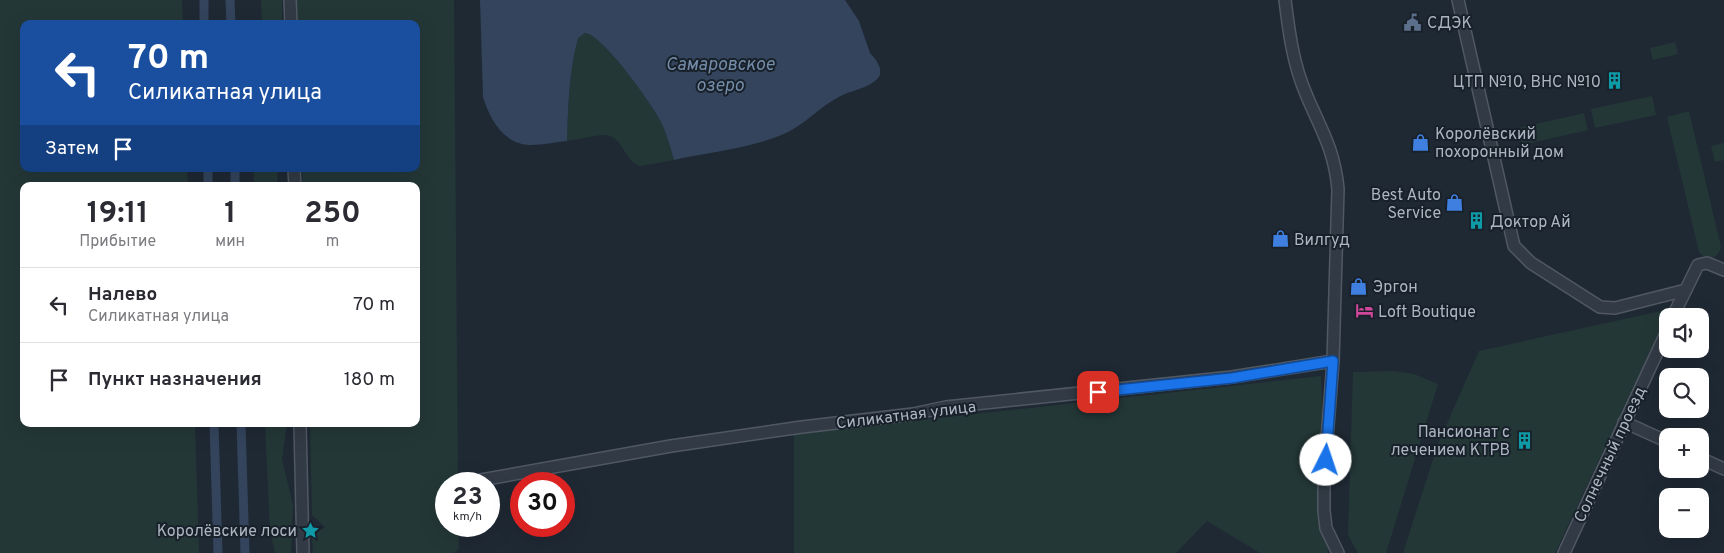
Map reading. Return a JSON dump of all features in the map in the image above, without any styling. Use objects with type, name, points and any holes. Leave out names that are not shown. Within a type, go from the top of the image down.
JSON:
[{"type":"street","points":[[290,0],[291,20]]},
{"type":"street","points":[[1285,0],[1289,36],[1296,66],[1306,94],[1329,144],[1336,169],[1338,189],[1333,361],[1324,478],[1326,528],[1338,553]]},
{"type":"street","points":[[1458,0],[1514,246],[1531,262],[1600,307],[1615,308],[1686,290]]},
{"type":"street","points":[[1677,308],[1698,265],[1708,263],[1724,270]]},
{"type":"street","name":"Солнечный проезд","points":[[1564,553],[1659,348]]},
{"type":"street","name":"Силикатная улица","points":[[500,477],[671,446],[793,428],[913,414],[946,408],[1232,378],[1333,361]]},
{"type":"street","points":[[1624,422],[1659,438]]},
{"type":"street","points":[[300,427],[303,553]]},
{"type":"street","points":[[1709,462],[1724,469]]},
{"type":"shaded area","points":[[0,0],[182,0],[183,20],[20,20],[20,172],[187,172],[188,182],[20,182],[20,427],[195,427],[199,553],[0,553]]},
{"type":"shaded area","points":[[261,0],[282,0],[282,20],[262,20]]},
{"type":"shaded area","points":[[296,0],[454,0],[458,472],[435,472],[435,537],[458,537],[459,549],[454,553],[313,553],[312,537],[325,527],[312,515],[310,427],[420,427],[420,182],[303,182],[302,172],[420,172],[420,20],[297,20]]},
{"type":"shaded area","points":[[585,33],[593,36],[614,56],[647,99],[662,125],[674,160],[640,166],[630,160],[617,140],[606,135],[567,141],[573,64],[578,38]]},
{"type":"shaded area","points":[[1675,42],[1678,54],[1653,60],[1650,48]]},
{"type":"shaded area","points":[[1652,96],[1656,115],[1595,128],[1591,109]]},
{"type":"shaded area","points":[[1689,111],[1721,247],[1718,254],[1712,258],[1705,257],[1699,252],[1667,117]]},
{"type":"shaded area","points":[[1584,113],[1588,130],[1522,145],[1518,128]]},
{"type":"shaded area","points":[[1724,143],[1724,160],[1715,162],[1711,146]]},
{"type":"shaded area","points":[[254,172],[278,172],[277,182],[254,182]]},
{"type":"shaded area","points":[[1659,311],[1659,332],[1555,553],[1403,553],[1438,444],[1479,351]]},
{"type":"shaded area","points":[[1394,371],[1414,374],[1438,384],[1386,553],[1358,553],[1348,535],[1353,372]]},
{"type":"shaded area","points":[[1321,376],[1328,553],[1260,553],[1207,521],[1176,553],[794,553],[794,434]]},
{"type":"shaded area","points":[[265,427],[287,427],[282,459],[293,505],[291,553],[275,553],[270,530]]},
{"type":"water","name":"Самаровское озеро","points":[[480,0],[845,0],[859,21],[870,53],[880,68],[880,75],[867,86],[842,95],[790,131],[776,137],[747,146],[674,160],[662,125],[647,99],[614,56],[593,36],[585,33],[578,38],[571,76],[567,141],[536,145],[522,144],[506,136],[500,130],[494,122],[483,97]]},
{"type":"waterway","points":[[204,0],[204,20]]},
{"type":"waterway","points":[[230,0],[231,20]]},
{"type":"waterway","points":[[208,172],[208,182]]},
{"type":"waterway","points":[[235,172],[235,182]]},
{"type":"waterway","points":[[214,427],[218,553]]},
{"type":"waterway","points":[[241,427],[245,553]]},
{"type":"place","name":"СДЭК","points":[[1413,22]]},
{"type":"place","name":"ЦТП №10, ВНС №10","points":[[1615,81]]},
{"type":"place","name":"Королёвский похоронный дом","points":[[1421,142]]},
{"type":"place","name":"Best Auto Service","points":[[1455,203]]},
{"type":"place","name":"Доктор Ай","points":[[1476,221]]},
{"type":"place","name":"Вилгуд","points":[[1280,239]]},
{"type":"place","name":"Эргон","points":[[1359,286]]},
{"type":"place","name":"Loft Boutique","points":[[1364,311]]},
{"type":"place","name":"Пансионат с лечением КТРВ","points":[[1524,440]]},
{"type":"place","name":"Королёвские лоси","points":[[311,530]]},
{"type":"route","points":[[1098,392],[1232,378],[1333,361],[1326,460]]}]
